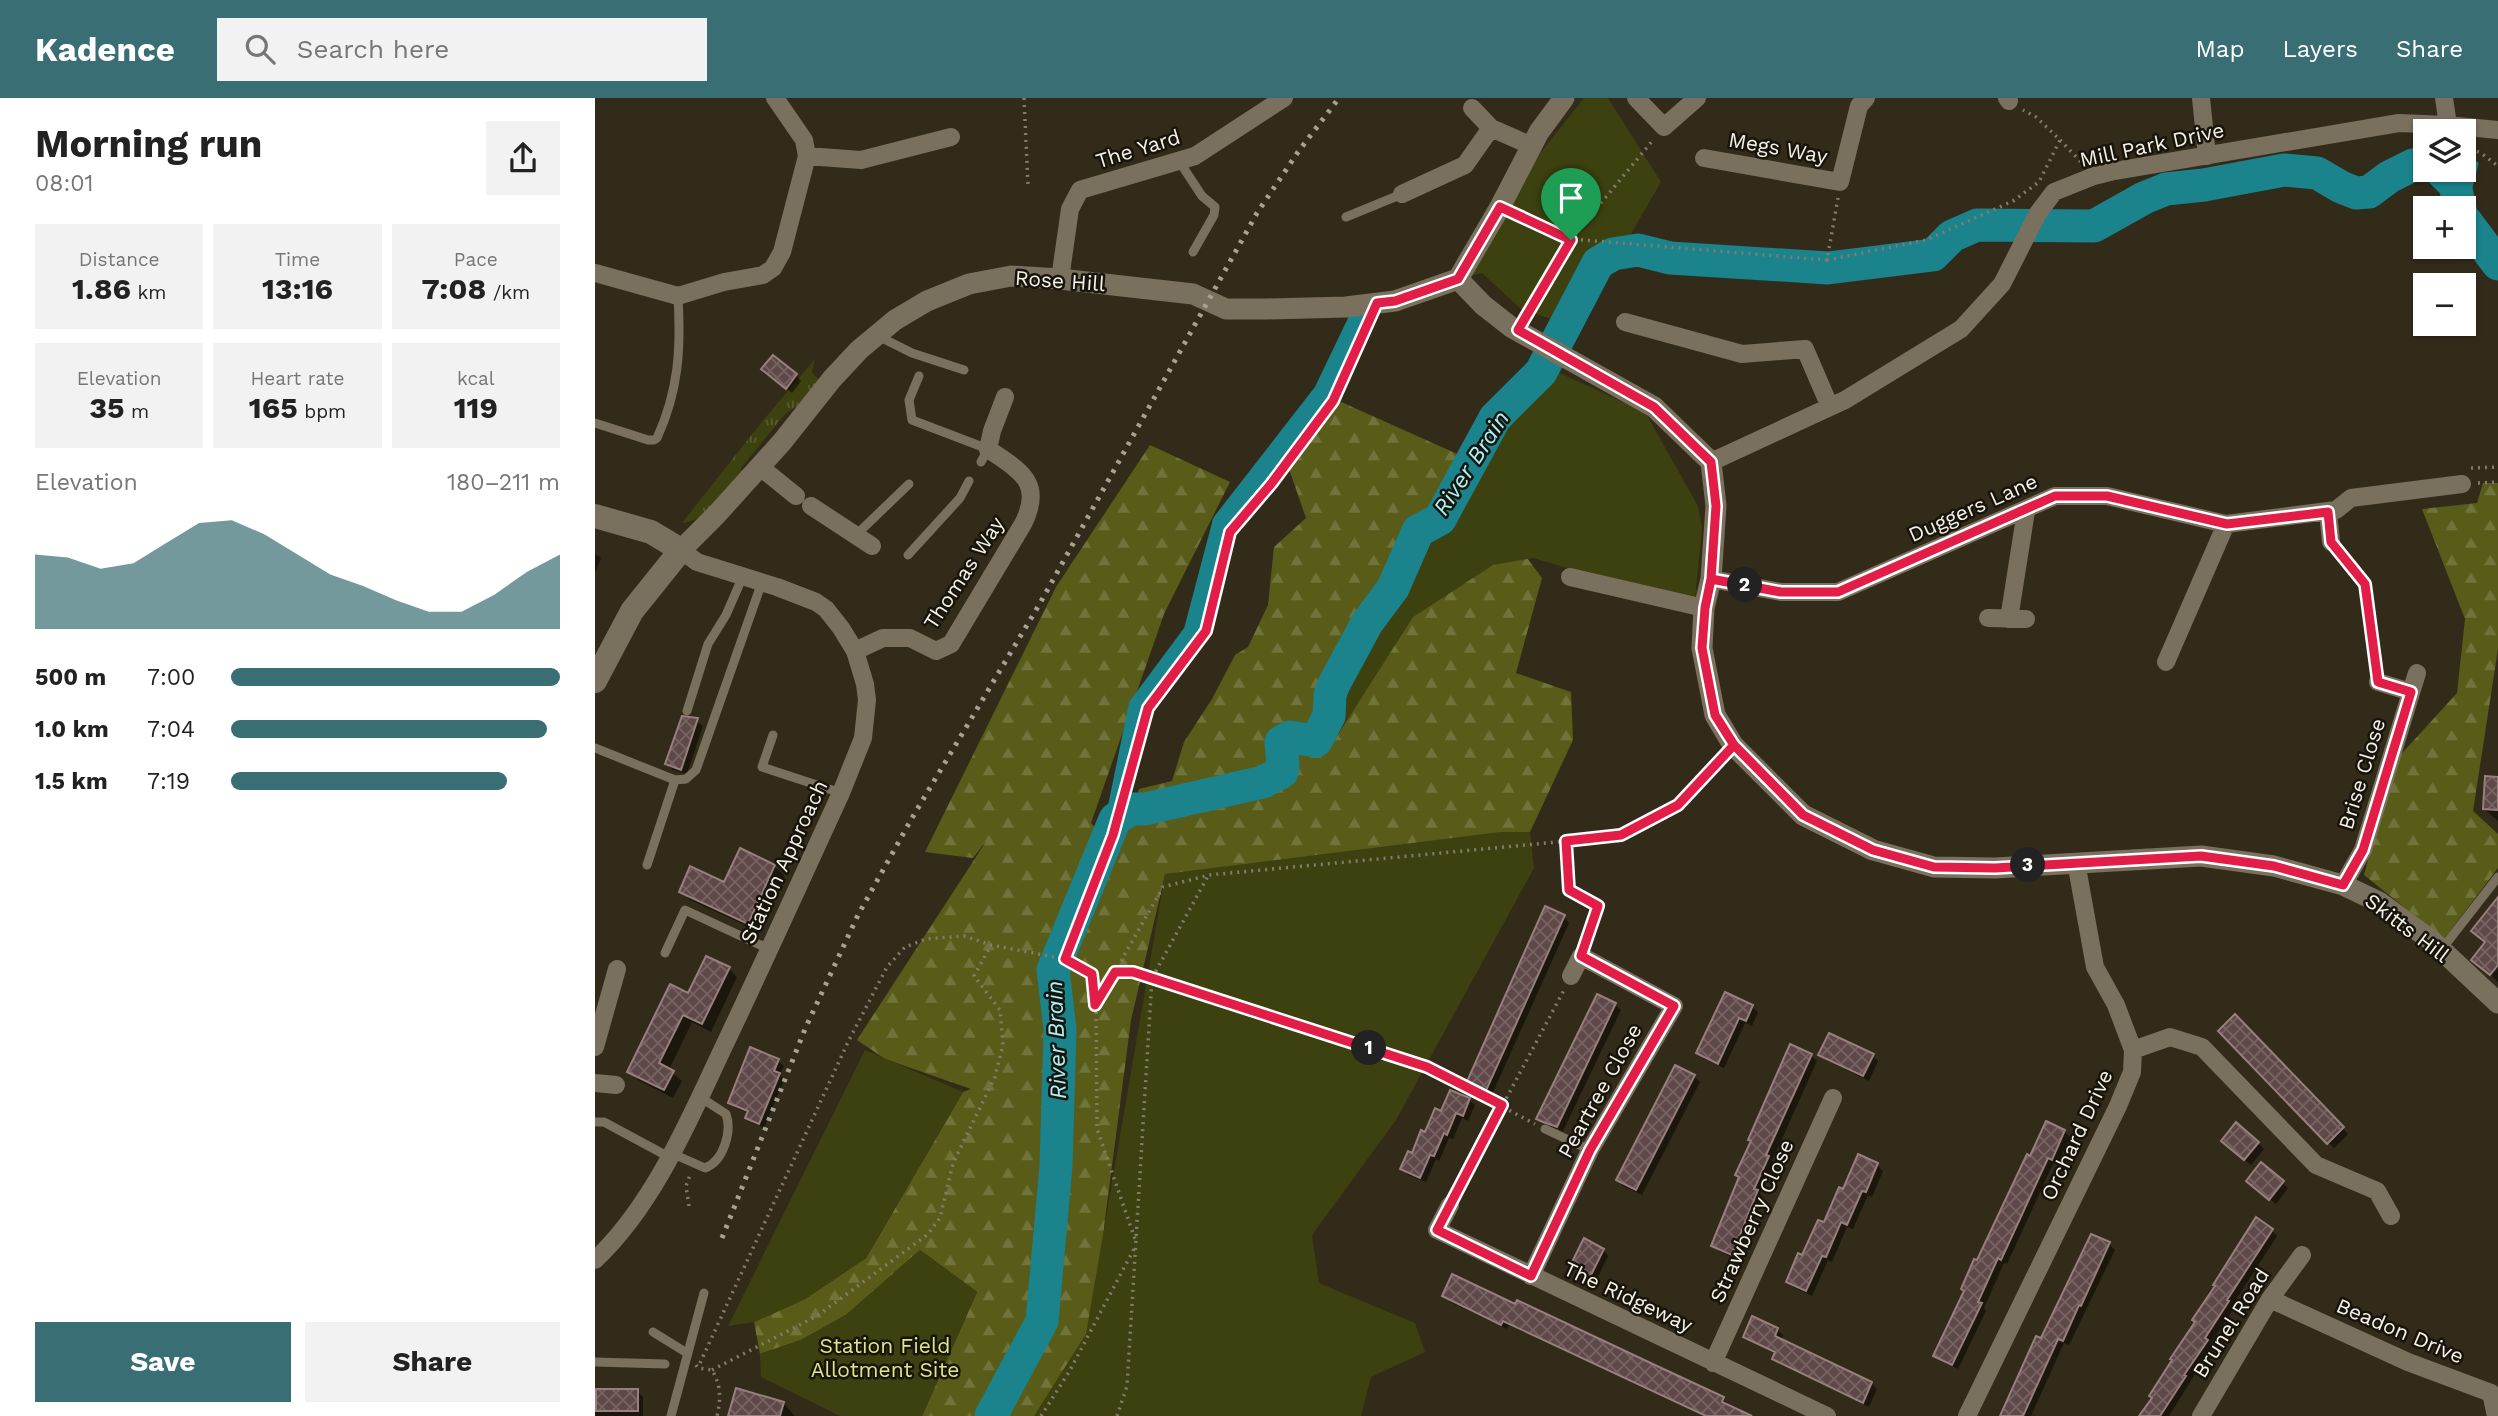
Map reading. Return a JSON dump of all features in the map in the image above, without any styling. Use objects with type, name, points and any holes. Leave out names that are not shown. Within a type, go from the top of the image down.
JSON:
[{"type":"main road","points":[[595,516],[651,532],[681,550],[632,611],[595,681]]},
{"type":"street","points":[[595,272],[678,296],[724,282],[763,275],[773,268],[782,252],[807,156],[804,140],[775,98]]},
{"type":"street","name":"The Yard","points":[[1060,279],[1070,209],[1080,190],[1195,156],[1284,98]]},
{"type":"street","points":[[1564,98],[1539,132],[1458,279],[1483,305],[1518,330],[1654,407],[1711,462]]},
{"type":"street","points":[[1636,98],[1664,127],[1697,98]]},
{"type":"street","name":"Megs Way","points":[[1704,158],[1840,182],[1859,106],[1866,98]]},
{"type":"street","points":[[2201,98],[2207,156]]},
{"type":"street","points":[[2444,98],[2447,119]]},
{"type":"street","points":[[1472,108],[1491,128],[1532,146]]},
{"type":"street","name":"Mill Park Drive","points":[[1711,462],[1830,407],[1961,329],[2002,284],[2038,213],[2054,192],[2094,176],[2399,123],[2413,124]]},
{"type":"street","points":[[1402,194],[1465,165],[1491,128]]},
{"type":"street","name":"Mill Park Drive","points":[[2476,128],[2498,130]]},
{"type":"street","points":[[807,156],[861,160],[951,137]]},
{"type":"street","name":"Rose Hill","points":[[681,550],[782,442],[845,364],[895,320],[927,301],[969,284],[1011,276],[1060,279],[1193,293],[1226,309],[1346,307],[1395,301],[1458,279]]},
{"type":"street","points":[[1625,322],[1742,354],[1805,349],[1830,407]]},
{"type":"street","points":[[985,455],[1005,397]]},
{"type":"street","name":"Thomas Way","points":[[855,651],[883,638],[910,638],[936,651],[951,644],[1032,506],[1023,472],[985,455]]},
{"type":"street","name":"Skitts Hill","points":[[1711,462],[1716,506],[1711,579],[1705,608],[1702,648],[1715,715],[1734,745],[1803,815],[1873,850],[1934,867],[1995,868],[2201,856],[2274,866],[2343,885],[2379,902],[2441,951],[2497,1001]]},
{"type":"street","points":[[759,466],[803,501],[872,546]]},
{"type":"street","name":"Duggers Lane","points":[[1711,579],[1781,592],[1838,592],[2055,496],[2107,496],[2227,524],[2328,512],[2336,510],[2351,498],[2465,476]]},
{"type":"street","points":[[1988,618],[2017,619],[2026,511]]},
{"type":"street","points":[[2328,512],[2331,542]]},
{"type":"street","points":[[2167,662],[2227,524]]},
{"type":"street","name":"Station Approach","points":[[595,1260],[622,1230],[670,1155],[700,1097],[841,793],[857,756],[866,719],[865,684],[855,651],[826,609],[802,596],[697,562],[681,550]]},
{"type":"street","points":[[1570,577],[1705,608]]},
{"type":"street","name":"Brise Close","points":[[2343,885],[2363,850],[2417,673]]},
{"type":"street","points":[[2378,682],[2411,692]]},
{"type":"street","name":"Orchard Drive","points":[[1967,1416],[2118,1106],[2131,1072],[2133,1051],[2116,1005],[2095,967],[2076,862]]},
{"type":"street","points":[[1571,976],[1581,956]]},
{"type":"street","name":"Peartree Close","points":[[1531,1276],[1590,1150],[1674,1006],[1581,956]]},
{"type":"street","points":[[595,1047],[617,969]]},
{"type":"street","points":[[2133,1051],[2170,1037],[2202,1047],[2316,1165],[2377,1191],[2391,1216]]},
{"type":"street","points":[[595,1083],[615,1085]]},
{"type":"street","name":"Strawberry Close","points":[[1713,1363],[1833,1098]]},
{"type":"street","name":"The Ridgeway","points":[[1450,1205],[1437,1230],[1827,1416]]},
{"type":"street","name":"Brunel Road","points":[[2201,1416],[2270,1299],[2302,1255]]},
{"type":"street","name":"Beadon Drive","points":[[2270,1299],[2408,1362],[2495,1388],[2496,1416]]},
{"type":"lane","points":[[1179,161],[1202,196],[1215,207],[1214,215],[1193,252]]},
{"type":"lane","points":[[1346,217],[1402,194]]},
{"type":"lane","points":[[595,423],[654,440],[660,431],[681,350],[678,296]]},
{"type":"lane","points":[[876,336],[912,353],[964,370]]},
{"type":"lane","name":"Thomas Way","points":[[919,376],[909,400],[912,420],[985,455]]},
{"type":"lane","points":[[908,555],[960,498],[969,481]]},
{"type":"lane","points":[[856,535],[909,484]]},
{"type":"lane","points":[[687,711],[708,644],[726,615],[743,576]]},
{"type":"lane","points":[[595,748],[675,780],[686,779],[699,761],[762,582]]},
{"type":"lane","points":[[773,735],[762,768],[841,793]]},
{"type":"lane","points":[[1621,835],[1678,805],[1734,745]]},
{"type":"lane","points":[[647,865],[675,780]]},
{"type":"lane","points":[[2441,951],[2498,877]]},
{"type":"lane","points":[[1569,890],[1598,906],[1581,956]]},
{"type":"lane","points":[[665,953],[685,911],[769,949]]},
{"type":"lane","points":[[595,1122],[604,1122],[670,1155],[705,1168],[716,1161],[729,1129],[729,1122],[726,1114],[700,1097]]},
{"type":"lane","points":[[1545,1129],[1590,1150]]},
{"type":"lane","points":[[671,1416],[704,1293]]},
{"type":"lane","points":[[653,1332],[687,1353]]},
{"type":"lane","points":[[595,1362],[665,1364]]},
{"type":"path","points":[[1024,98],[1028,185]]},
{"type":"path","points":[[2008,100],[2036,117],[2094,176]]},
{"type":"path","points":[[1518,330],[1571,240],[1664,127]]},
{"type":"path","points":[[1500,207],[1571,240],[1827,260],[1926,240],[2013,201],[2039,181],[2060,140]]},
{"type":"path","points":[[2476,151],[2498,166]]},
{"type":"path","points":[[1827,260],[1840,182]]},
{"type":"path","points":[[1065,959],[1113,835],[1148,708],[1206,631],[1230,532],[1271,484],[1333,401],[1377,303]]},
{"type":"path","points":[[2465,476],[2498,467]]},
{"type":"path","points":[[2331,542],[2365,584],[2378,682]]},
{"type":"path","points":[[1095,1005],[1163,887],[1209,875],[1621,835]]},
{"type":"path","points":[[1566,841],[1569,890]]},
{"type":"path","points":[[1117,1416],[1127,1386],[1152,978],[1209,875]]},
{"type":"path","points":[[698,1368],[842,1054],[887,967],[905,947],[926,939],[964,936],[991,945],[1065,959],[1092,974],[1097,1129],[1136,1243],[1069,1373],[1041,1416]]},
{"type":"path","points":[[687,1353],[698,1368],[712,1370],[817,1316],[927,1235],[940,1218],[953,1163],[995,1077],[1003,1045],[1000,1010],[974,976],[991,945]]},
{"type":"path","points":[[1115,972],[1133,972],[1427,1067],[1545,1129]]},
{"type":"path","points":[[1450,1205],[1571,976]]},
{"type":"path","points":[[689,1206],[686,1186],[691,1173]]},
{"type":"path","points":[[712,1370],[720,1390],[717,1416]]},
{"type":"green space","points":[[1584,98],[1608,98],[1661,182],[1621,251],[1585,262],[1554,320],[1521,309],[1482,273],[1458,279],[1541,152]]},
{"type":"green space","points":[[815,359],[812,372],[817,378],[821,378],[802,403],[786,413],[741,468],[743,474],[709,511],[682,523],[761,423]]},
{"type":"green space","points":[[1555,371],[1645,412],[1698,506],[1702,528],[1695,599],[1640,589],[1533,558],[1493,565],[1413,617],[1325,755],[1340,693],[1404,594],[1419,549],[1447,527],[1487,448]]},
{"type":"green space","points":[[1339,401],[1522,483],[1492,511],[1542,578],[1516,673],[1571,692],[1573,740],[1530,832],[1165,875],[1131,1020],[1104,1227],[1100,1379],[1092,1416],[922,1416],[977,1292],[920,1250],[846,1315],[801,1340],[760,1354],[754,1322],[805,1299],[866,1258],[963,1092],[971,1089],[885,1059],[857,1040],[987,840],[973,858],[925,852],[1056,587],[1150,445],[1230,482],[1164,614],[1091,823],[1119,851],[1139,789],[1172,781],[1184,742],[1212,699],[1235,655],[1248,647],[1268,605],[1274,547],[1306,518],[1289,469]]},
{"type":"green space","points":[[2483,483],[2498,483],[2498,649],[2473,811],[2498,834],[2498,868],[2444,939],[2364,875],[2394,762],[2457,693],[2465,619],[2422,509],[2477,503]]},
{"type":"green space","points":[[1500,832],[1530,832],[1534,868],[1396,1120],[1312,1235],[1319,1283],[1415,1323],[1425,1352],[1371,1377],[1361,1416],[1034,1416],[1086,1334],[1165,874]]},
{"type":"green space","points":[[865,1050],[963,1092],[866,1258],[805,1299],[754,1322],[728,1326]]},
{"type":"green space","name":"Station Field Allotment Site","points":[[920,1250],[977,1292],[922,1416],[840,1416],[761,1377],[760,1354],[801,1340],[846,1315]]},
{"type":"building","points":[[773,355],[797,374],[786,389],[761,369]]},
{"type":"building","points":[[682,716],[698,718],[681,770],[665,764]]},
{"type":"building","points":[[2485,776],[2498,777],[2498,810],[2483,809]]},
{"type":"building","points":[[740,848],[775,865],[748,924],[679,892],[690,866],[724,882]]},
{"type":"building","points":[[2498,897],[2498,965],[2490,975],[2471,960],[2485,942],[2471,931]]},
{"type":"building","points":[[1545,906],[1565,915],[1484,1095],[1465,1086]]},
{"type":"building","points":[[706,956],[730,967],[702,1024],[683,1015],[659,1063],[674,1071],[664,1090],[627,1072],[670,984],[688,993]]},
{"type":"building","points":[[1725,992],[1753,1005],[1746,1021],[1739,1018],[1718,1064],[1696,1053]]},
{"type":"building","points":[[1597,994],[1616,1003],[1557,1127],[1536,1119]]},
{"type":"building","points":[[2235,1014],[2344,1127],[2327,1144],[2218,1031]]},
{"type":"building","points":[[1829,1033],[1874,1054],[1863,1076],[1818,1055]]},
{"type":"building","points":[[1790,1044],[1812,1054],[1766,1155],[1769,1156],[1754,1189],[1758,1190],[1732,1255],[1711,1246],[1739,1177],[1735,1175],[1751,1141],[1748,1140]]},
{"type":"building","points":[[750,1047],[779,1059],[774,1071],[780,1073],[759,1124],[745,1118],[748,1111],[728,1103]]},
{"type":"building","points":[[1675,1065],[1695,1075],[1636,1190],[1616,1180]]},
{"type":"building","points":[[1450,1090],[1470,1098],[1463,1116],[1456,1113],[1447,1135],[1444,1133],[1434,1156],[1430,1155],[1420,1178],[1400,1169],[1408,1151],[1412,1153],[1421,1130],[1425,1132],[1435,1108],[1441,1111]]},
{"type":"building","points":[[2046,1121],[2065,1130],[2052,1160],[2048,1158],[2001,1260],[1998,1258],[1978,1302],[1982,1303],[1952,1365],[1933,1356],[1964,1291],[1961,1289],[1974,1259],[1977,1260],[2027,1154],[2030,1156]]},
{"type":"building","points":[[2236,1122],[2259,1142],[2244,1160],[2221,1141]]},
{"type":"building","points":[[1858,1154],[1878,1163],[1866,1192],[1862,1191],[1847,1225],[1841,1222],[1826,1257],[1822,1256],[1806,1291],[1786,1282],[1798,1253],[1802,1255],[1818,1220],[1824,1222],[1839,1187],[1843,1189]]},
{"type":"building","points":[[2261,1162],[2284,1181],[2269,1200],[2246,1181]]},
{"type":"building","points":[[2256,1217],[2273,1229],[2227,1300],[2229,1301],[2205,1338],[2208,1340],[2160,1416],[2139,1416],[2152,1398],[2149,1396],[2172,1360],[2170,1359],[2195,1322],[2192,1320]]},
{"type":"building","points":[[2091,1234],[2110,1242],[2081,1306],[2079,1305],[2063,1341],[2058,1339],[2023,1416],[2000,1416],[2036,1336],[2041,1338]]},
{"type":"building","points":[[1584,1238],[1604,1249],[1590,1277],[1570,1266]]},
{"type":"building","points":[[1452,1274],[1515,1304],[1517,1300],[1724,1397],[1722,1402],[1752,1416],[1706,1416],[1503,1321],[1501,1325],[1442,1296]]},
{"type":"building","points":[[1752,1316],[1778,1328],[1775,1336],[1872,1382],[1863,1403],[1772,1359],[1775,1352],[1743,1337]]},
{"type":"building","points":[[736,1388],[784,1402],[780,1416],[728,1416]]},
{"type":"building","points":[[596,1389],[638,1389],[638,1411],[596,1411]]},
{"type":"waterway","name":"River Brain","points":[[991,1416],[1042,1321],[1056,1166],[1060,1029],[1053,970],[1115,819],[1131,809],[1145,809],[1263,782],[1282,772],[1281,742],[1290,737],[1316,741],[1329,716],[1333,686],[1367,623],[1393,588],[1418,531],[1440,519],[1495,418],[1541,372],[1598,263],[1613,254],[1638,250],[1670,258],[1828,268],[1933,255],[1952,236],[1977,225],[2094,226],[2166,189],[2284,170],[2317,173],[2356,193],[2369,192],[2389,177],[2413,165]]},
{"type":"waterway","name":"River Brain","points":[[2452,182],[2457,196]]},
{"type":"waterway","points":[[2468,196],[2471,182]]},
{"type":"waterway","name":"River Brain","points":[[2476,235],[2498,264]]},
{"type":"waterway","points":[[1115,819],[1138,706],[1193,632],[1222,522],[1323,392],[1359,317]]},
{"type":"railway","points":[[722,1238],[805,1029],[858,915],[912,818],[1039,605],[1257,213],[1339,98]]},
{"type":"route","points":[[1571,240],[1500,207],[1458,279],[1395,301],[1377,303],[1333,401],[1271,484],[1230,532],[1206,631],[1148,708],[1113,835],[1065,959],[1092,974],[1095,1005],[1115,972],[1133,972],[1427,1067],[1502,1105],[1437,1230],[1531,1276],[1590,1150],[1674,1006],[1581,956],[1598,906],[1569,890],[1566,841],[1621,835],[1678,805],[1734,745],[1715,715],[1702,648],[1705,608],[1711,579],[1781,592],[1838,592],[2055,496],[2107,496],[2227,524],[2328,512],[2331,542],[2365,584],[2378,682],[2411,692],[2363,850],[2343,885],[2274,866],[2201,856],[2146,857],[1995,868],[1934,867],[1873,850],[1803,815],[1734,745],[1715,715],[1702,648],[1705,608],[1711,579],[1716,506],[1711,462],[1654,407],[1518,330],[1571,240]]}]
